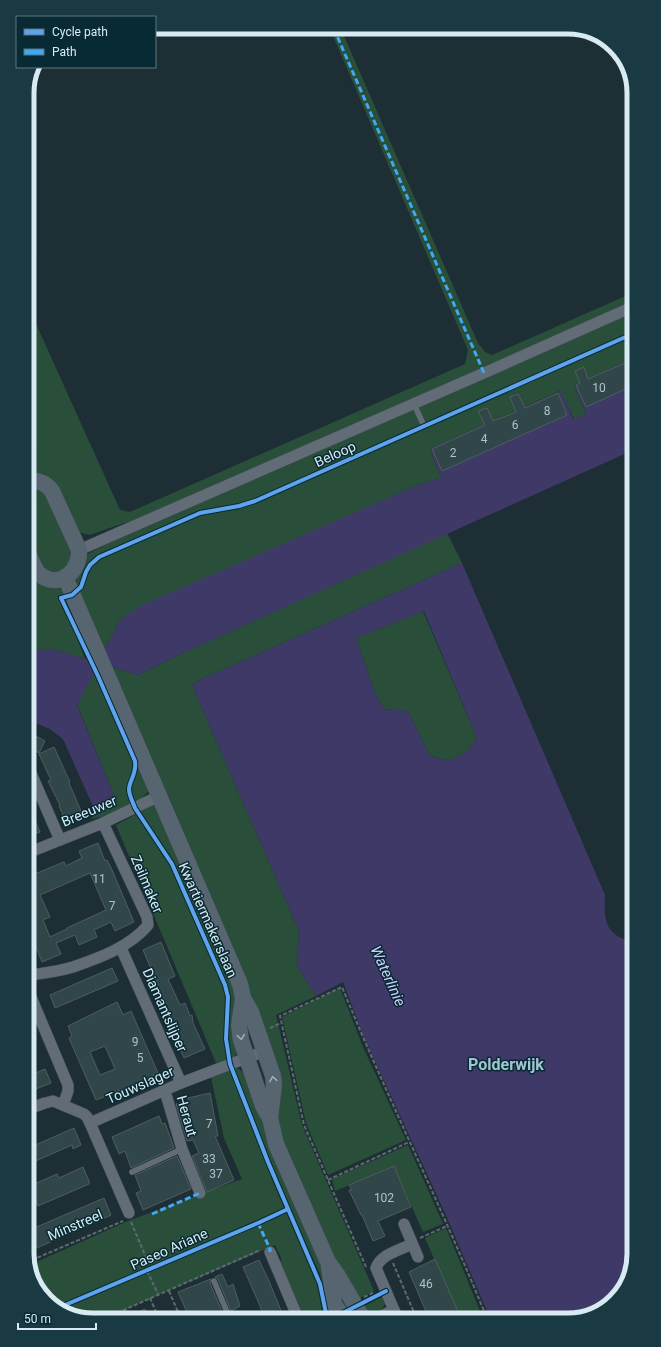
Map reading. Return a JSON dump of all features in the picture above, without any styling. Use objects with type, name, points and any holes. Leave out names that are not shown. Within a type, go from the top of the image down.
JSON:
[{"type":"main road","points":[[34,481],[42,482],[48,485],[52,491],[79,550],[77,564],[72,573],[65,577],[57,580],[38,573],[34,568]]},
{"type":"main road","name":"Kwartiermakerslaan","points":[[65,577],[251,1012],[273,1076],[274,1085],[270,1118]]},
{"type":"main road","name":"Kwartiermakerslaan","points":[[244,998],[239,1026],[241,1040],[263,1106],[270,1118],[276,1144],[328,1262],[357,1308]]},
{"type":"main road","name":"Kwartiermakerslaan","points":[[328,1262],[334,1304],[340,1313]]},
{"type":"street","name":"Beloop","points":[[79,550],[627,309]]},
{"type":"street","points":[[34,779],[60,840]]},
{"type":"street","name":"Breeuwer","points":[[34,850],[103,823],[159,796]]},
{"type":"street","name":"Zeilmaker","points":[[34,974],[72,967],[121,948],[143,931],[148,925],[147,917],[103,823]]},
{"type":"street","name":"Diamantslijper","points":[[121,948],[181,1083]]},
{"type":"street","points":[[34,1004],[68,1085],[68,1091],[63,1105]]},
{"type":"street","name":"Touwslager","points":[[90,1123],[181,1083],[264,1051]]},
{"type":"street","name":"Heraut","points":[[165,1091],[182,1149],[200,1193]]},
{"type":"street","points":[[34,1107],[48,1101],[53,1101],[84,1114],[87,1117],[129,1215]]},
{"type":"street","points":[[404,1224],[418,1256]]},
{"type":"street","points":[[395,1313],[381,1291],[376,1268],[378,1262],[382,1258],[412,1242]]},
{"type":"street","points":[[270,1252],[296,1313]]},
{"type":"lane","points":[[414,404],[424,426]]},
{"type":"lane","name":"Heraut","points":[[132,1172],[182,1149]]},
{"type":"lane","points":[[214,1281],[228,1313]]},
{"type":"path","points":[[367,1270],[304,1125],[280,1016],[342,987],[367,1048],[485,1313]]},
{"type":"path","points":[[328,1180],[409,1142]]},
{"type":"path","points":[[129,1215],[158,1294]]},
{"type":"path","points":[[412,1242],[447,1226]]},
{"type":"path","points":[[390,1254],[414,1313]]},
{"type":"path","points":[[169,1291],[178,1313]]},
{"type":"path","points":[[357,1308],[381,1291]]},
{"type":"path","points":[[357,1308],[381,1291]]},
{"type":"path","points":[[150,1298],[156,1313]]},
{"type":"path","points":[[324,1305],[326,1313]]},
{"type":"green space","points":[[332,34],[343,34],[478,343],[485,352],[492,355],[627,295],[627,305],[132,521],[90,535],[77,531],[34,477],[34,319],[120,510],[130,512],[465,364],[468,350]]},
{"type":"green space","points":[[627,313],[627,361],[574,385],[586,414],[574,419],[560,391],[430,449],[441,478],[418,485],[121,619],[104,650],[76,585],[77,575],[87,555],[128,534]]},
{"type":"green space","points":[[34,487],[44,492],[72,552],[71,562],[62,571],[55,572],[47,570],[34,554]]},
{"type":"green space","points":[[447,533],[462,563],[202,679],[192,685],[299,931],[297,966],[316,996],[276,1015],[302,1125],[374,1291],[360,1298],[353,1297],[283,1144],[274,1115],[278,1078],[228,939],[112,667],[138,675],[174,657]]},
{"type":"green space","points":[[34,570],[59,587],[62,591],[85,659],[48,649],[34,651]]},
{"type":"green space","points":[[423,611],[477,738],[464,754],[451,760],[444,760],[429,755],[408,711],[384,709],[375,694],[356,638]]},
{"type":"green space","points":[[100,673],[148,791],[138,801],[131,805],[114,813],[91,819],[96,813],[117,803],[77,704],[92,676]]},
{"type":"green space","points":[[155,804],[234,986],[239,1048],[235,1057],[216,1063],[116,825]]},
{"type":"green space","points":[[340,988],[363,1047],[406,1140],[328,1175],[306,1123],[282,1017]]},
{"type":"green space","points":[[237,1068],[248,1075],[324,1266],[332,1307],[327,1309],[324,1287],[320,1274],[275,1175],[271,1177],[317,1284],[322,1311],[319,1313],[303,1313],[279,1261],[282,1260],[275,1245],[116,1313],[82,1312],[67,1307],[57,1301],[46,1290],[35,1263],[128,1221],[242,1179],[224,1138],[211,1077]]},
{"type":"green space","points":[[408,1145],[443,1224],[423,1232],[394,1166],[335,1191],[332,1179]]},
{"type":"green space","points":[[446,1228],[481,1313],[458,1313],[425,1238]]},
{"type":"green space","points":[[382,1297],[385,1303],[378,1312],[371,1313],[363,1311],[360,1308]]},
{"type":"water","points":[[627,361],[627,453],[174,657],[138,675],[112,667],[93,676],[77,705],[117,803],[96,813],[63,739],[50,729],[34,723],[34,651],[48,649],[56,650],[85,659],[104,650],[121,619],[142,605],[418,485],[441,478],[430,449],[561,391],[573,419],[586,414],[574,385]]},
{"type":"water","name":"Waterlinie","points":[[462,563],[605,895],[607,923],[614,933],[627,940],[627,1254],[624,1273],[621,1280],[617,1287],[604,1301],[579,1312],[488,1313],[445,1213],[363,1035],[343,982],[316,996],[297,966],[299,931],[192,685],[202,679]],"holes":[[[424,611],[477,738],[464,754],[455,759],[445,760],[429,755],[408,711],[384,709],[375,694],[356,638]]]},
{"type":"building","points":[[627,362],[627,388],[586,407],[576,385],[580,383],[575,371],[584,367],[588,379]]},
{"type":"building","points":[[558,393],[567,415],[442,471],[432,449],[485,425],[478,411],[487,408],[493,421],[516,412],[510,397],[518,394],[525,408]]},
{"type":"building","points":[[34,735],[45,741],[39,753],[34,750]]},
{"type":"building","points":[[54,747],[84,818],[76,821],[74,817],[67,820],[63,815],[59,806],[60,805],[48,781],[51,780],[39,754]]},
{"type":"building","points":[[34,818],[40,832],[34,834]]},
{"type":"building","points":[[98,843],[105,861],[107,860],[112,870],[134,922],[115,931],[111,922],[94,930],[97,937],[79,945],[75,935],[56,943],[61,954],[42,962],[34,942],[34,874],[64,862],[66,866],[82,858],[79,851]],"holes":[[[90,873],[106,910],[50,937],[43,920],[50,917],[40,895]]]},
{"type":"building","points":[[161,942],[175,976],[168,979],[180,1005],[185,1003],[190,1016],[192,1015],[193,1023],[205,1049],[184,1058],[161,1006],[166,1004],[143,950]]},
{"type":"building","points":[[112,968],[118,981],[55,1008],[50,995]]},
{"type":"building","points":[[117,1002],[123,1015],[131,1011],[158,1073],[135,1085],[136,1088],[124,1093],[123,1089],[96,1100],[69,1038],[72,1036],[68,1026]],"holes":[[[105,1046],[115,1069],[100,1075],[90,1052]]]},
{"type":"building","points":[[45,1069],[51,1083],[34,1090],[34,1074]]},
{"type":"building","points":[[210,1093],[218,1136],[215,1136],[234,1180],[207,1192],[192,1156],[199,1153],[193,1140],[187,1141],[176,1104],[189,1102],[188,1098]]},
{"type":"building","points":[[159,1116],[162,1124],[165,1123],[174,1148],[131,1168],[125,1151],[119,1154],[112,1137]]},
{"type":"building","points":[[74,1128],[81,1145],[73,1149],[72,1145],[34,1162],[34,1146]]},
{"type":"building","points":[[177,1156],[191,1189],[143,1210],[136,1193],[141,1191],[135,1175]]},
{"type":"building","points":[[394,1166],[411,1207],[378,1221],[385,1236],[373,1241],[349,1190],[352,1190],[349,1185]]},
{"type":"building","points":[[83,1167],[89,1184],[38,1206],[34,1195],[34,1184],[57,1174],[59,1178]]},
{"type":"building","points":[[104,1198],[111,1215],[34,1249],[34,1228]]},
{"type":"building","points":[[435,1259],[459,1313],[426,1313],[409,1272]]},
{"type":"building","points":[[259,1260],[282,1313],[263,1313],[243,1267]]},
{"type":"building","points":[[222,1274],[228,1287],[233,1284],[240,1306],[231,1311],[218,1279],[215,1277]]},
{"type":"building","points":[[211,1279],[210,1283],[223,1313],[187,1313],[178,1292]]},
{"type":"building","points":[[145,1309],[147,1313],[135,1313]]},
{"type":"marked path","points":[[336,34],[484,373]]},
{"type":"marked path","points":[[152,1214],[200,1193]]},
{"type":"marked path","points":[[258,1223],[270,1252]]},
{"type":"cycle path","points":[[61,598],[72,595],[81,587],[90,565],[99,557],[200,513],[239,506],[255,501],[627,336]]},
{"type":"cycle path","points":[[61,598],[98,676],[135,761],[135,769],[129,789],[130,797],[135,808],[172,864],[225,985],[228,997],[226,1039],[230,1064],[268,1162],[320,1284],[326,1313]]},
{"type":"cycle path","name":"Paseo Ariane","points":[[64,1305],[288,1209]]},
{"type":"cycle path","points":[[343,1313],[386,1291]]},
{"type":"district","name":"Polderwijk","points":[[506,1064]]}]
